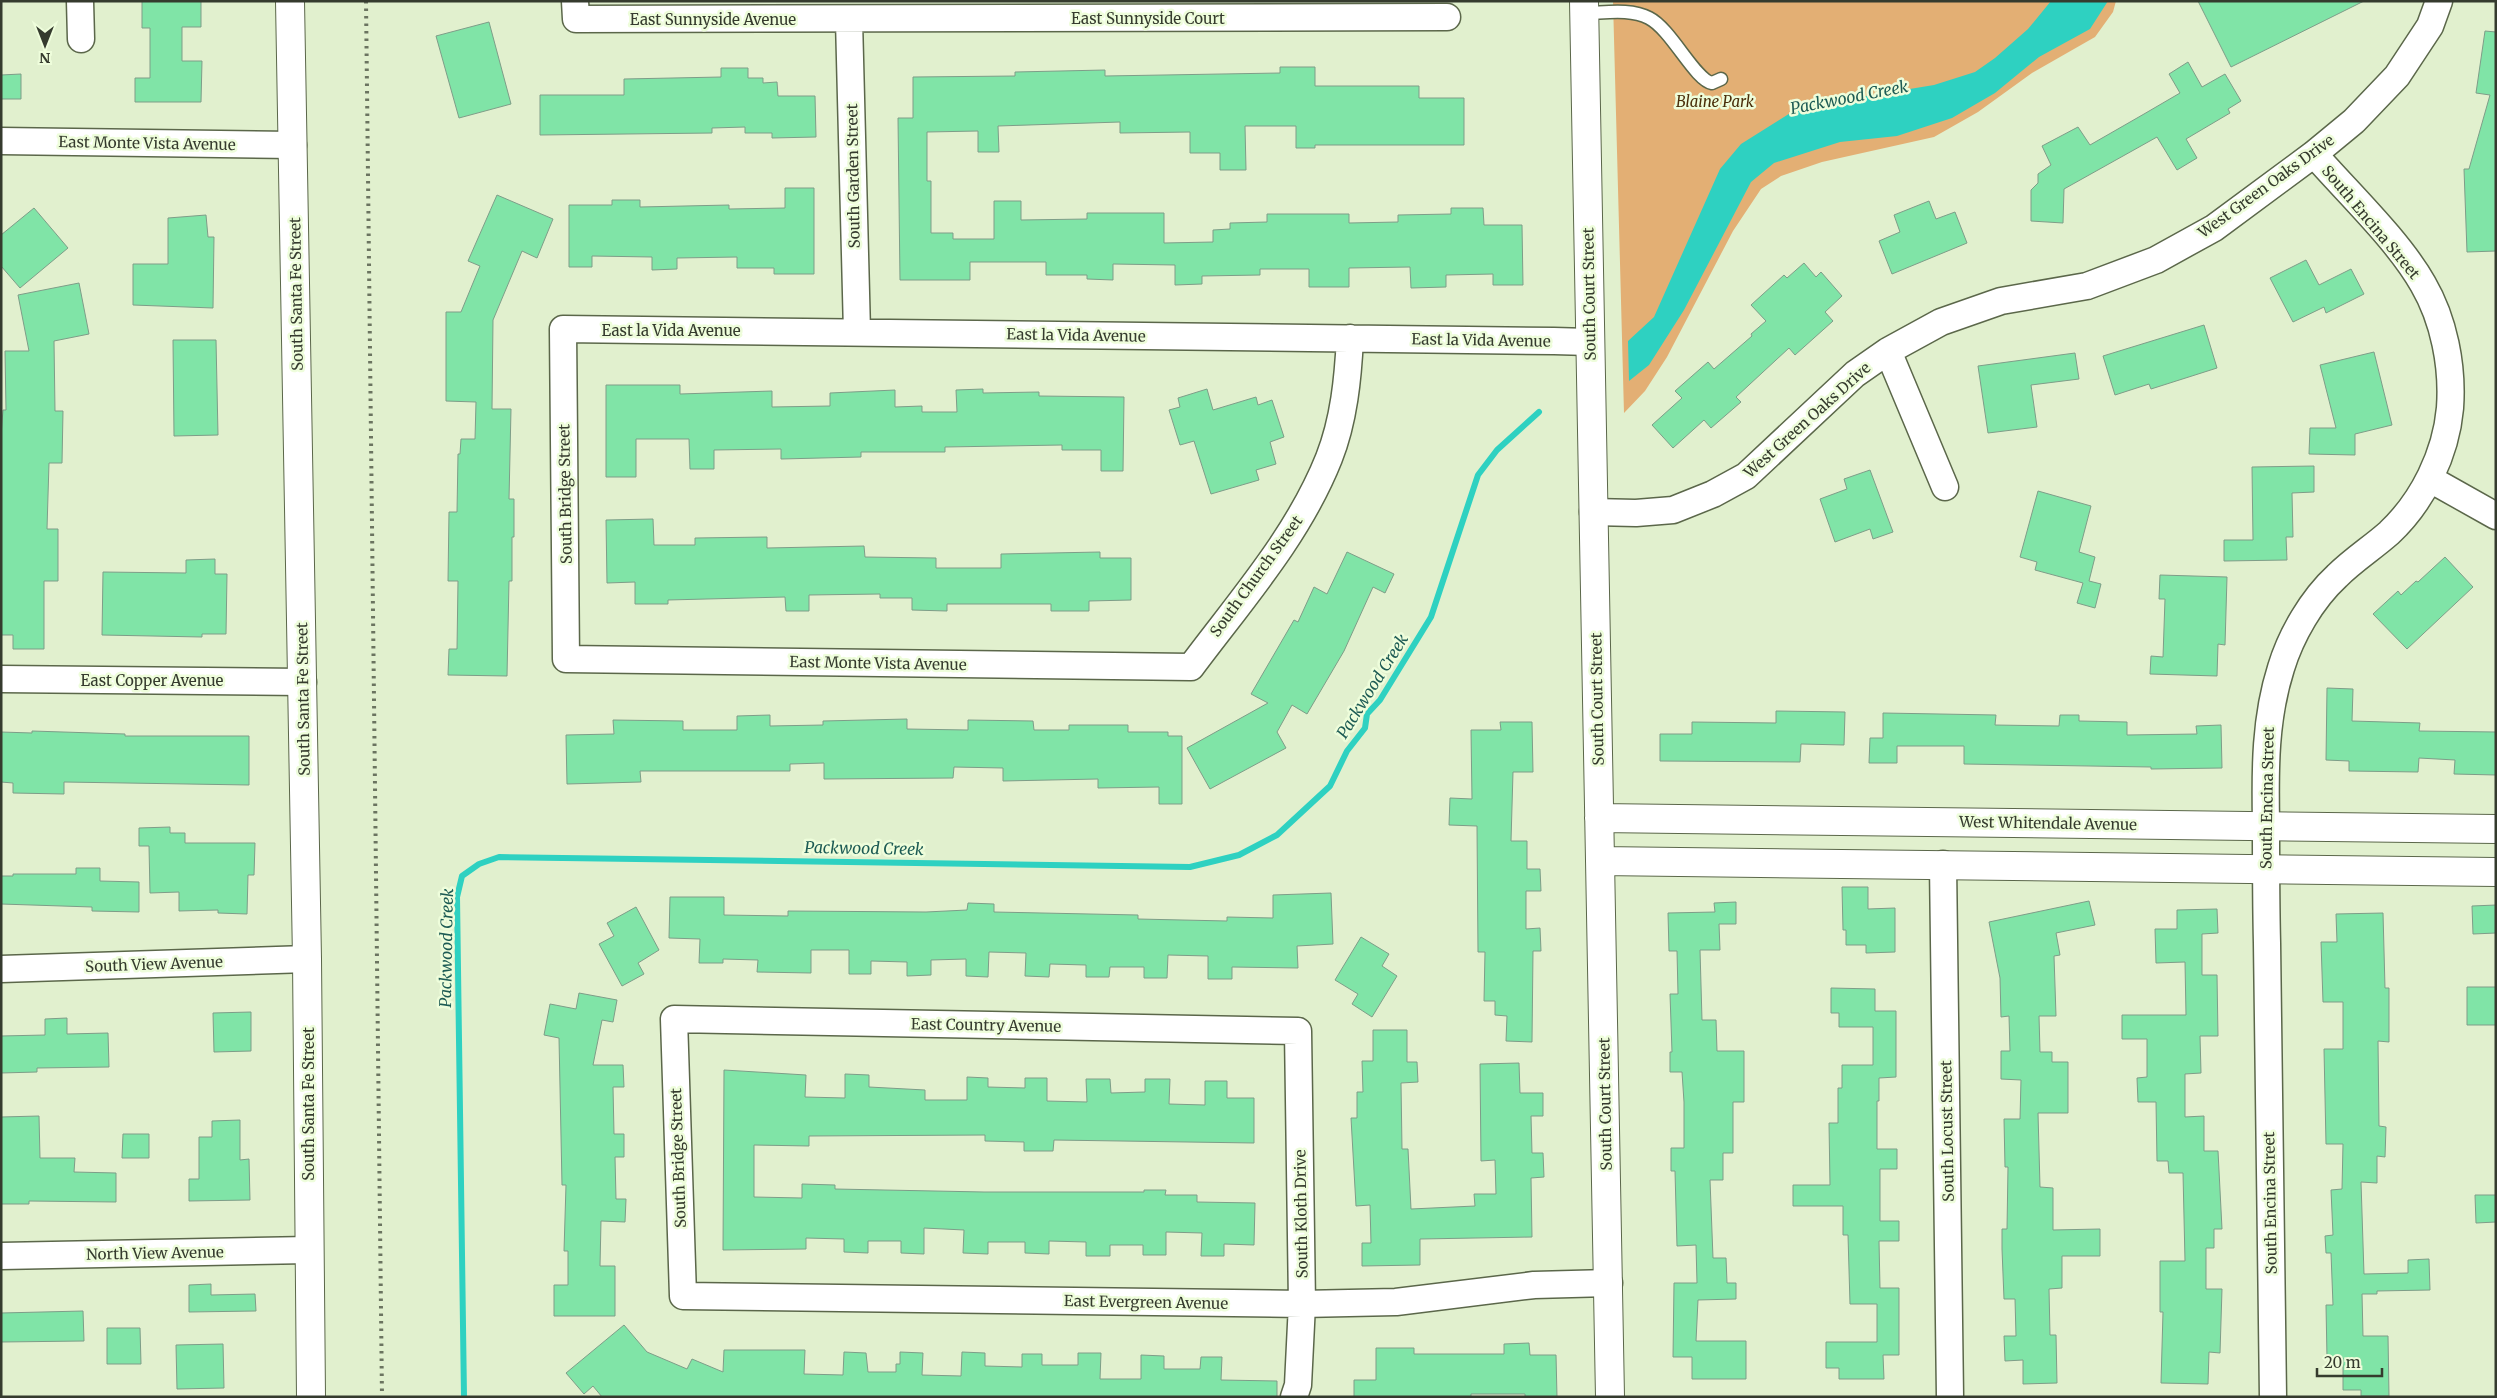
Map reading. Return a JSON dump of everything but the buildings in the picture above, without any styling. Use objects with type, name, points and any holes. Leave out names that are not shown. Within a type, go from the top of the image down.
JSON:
[{"type":"street","points":[[80,1],[81,39]]},
{"type":"street","name":"South Santa Fe Street","points":[[290,1],[303,682],[311,1397]]},
{"type":"street","name":"West Green Oaks Drive","points":[[1593,512],[1636,513],[1673,510],[1722,490],[1746,476],[1855,374],[1888,350],[1940,322],[2001,302],[2087,286],[2156,260],[2214,228],[2314,154],[2354,121],[2397,76],[2430,26],[2439,1]]},
{"type":"street","name":"South Court Street","points":[[1584,7],[1610,1397]]},
{"type":"street","name":"East Sunnyside Avenue","points":[[576,10],[850,20]]},
{"type":"street","name":"East Sunnyside Court","points":[[850,20],[1447,17]]},
{"type":"street","name":"South Garden Street","points":[[850,20],[857,332]]},
{"type":"street","name":"East Monte Vista Avenue","points":[[1,141],[293,145]]},
{"type":"street","name":"South Encina Street","points":[[2273,1397],[2266,868],[2266,752],[2271,702],[2282,663],[2298,628],[2334,578],[2389,532],[2411,508],[2430,479],[2442,446],[2450,409],[2449,366],[2441,324],[2422,283],[2390,240],[2314,154]]},
{"type":"street","name":"East la Vida Avenue","points":[[563,329],[1589,342]]},
{"type":"street","name":"South Bridge Street","points":[[563,329],[566,659]]},
{"type":"street","name":"South Church Street","points":[[1191,667],[1283,544],[1313,494],[1330,456],[1342,409],[1349,370],[1350,338]]},
{"type":"street","points":[[1888,350],[1945,486]]},
{"type":"street","points":[[2430,479],[2496,516]]},
{"type":"street","name":"East Monte Vista Avenue","points":[[566,659],[1191,667]]},
{"type":"street","name":"East Copper Avenue","points":[[1,679],[303,682]]},
{"type":"street","name":"West Whitendale Avenue","points":[[1599,818],[2496,829]]},
{"type":"street","points":[[1600,861],[2496,872]]},
{"type":"street","name":"South Locust Street","points":[[1944,864],[1950,1397]]},
{"type":"street","name":"South View Avenue","points":[[1,969],[307,959]]},
{"type":"street","name":"South Bridge Street","points":[[674,1019],[683,1296]]},
{"type":"street","name":"East Country Avenue","points":[[674,1019],[1298,1031]]},
{"type":"street","name":"South Kloth Drive","points":[[1294,1397],[1298,1385],[1302,1304],[1298,1031]]},
{"type":"street","name":"North View Avenue","points":[[1,1256],[309,1250]]},
{"type":"street","name":"East Evergreen Avenue","points":[[683,1296],[1302,1304],[1396,1302],[1534,1285],[1609,1283]]},
{"type":"lane","points":[[1584,7],[1634,13],[1650,18],[1680,48],[1702,80],[1712,83],[1721,79]]},
{"type":"green space","name":"Blaine Park","points":[[1613,1],[2116,1],[2113,12],[2095,37],[2032,73],[1978,112],[1934,137],[1822,162],[1781,176],[1761,189],[1733,231],[1667,357],[1645,391],[1624,413]]},
{"type":"water","points":[[2051,1],[2108,1],[2090,29],[2039,57],[1995,93],[1952,118],[1897,136],[1840,142],[1774,163],[1751,182],[1684,310],[1649,365],[1629,381],[1628,341],[1654,317],[1720,169],[1741,144],[1800,107],[1934,85],[1975,72],[1995,58],[2028,29]]},
{"type":"waterway","name":"Packwood Creek","points":[[464,1397],[457,897],[462,876],[479,864],[499,857],[1190,867],[1239,855],[1277,835],[1330,786],[1347,751],[1365,728],[1367,714],[1380,700],[1431,617],[1478,475],[1497,450],[1539,412]]},
{"type":"railway","points":[[366,1],[382,1397]]}]
